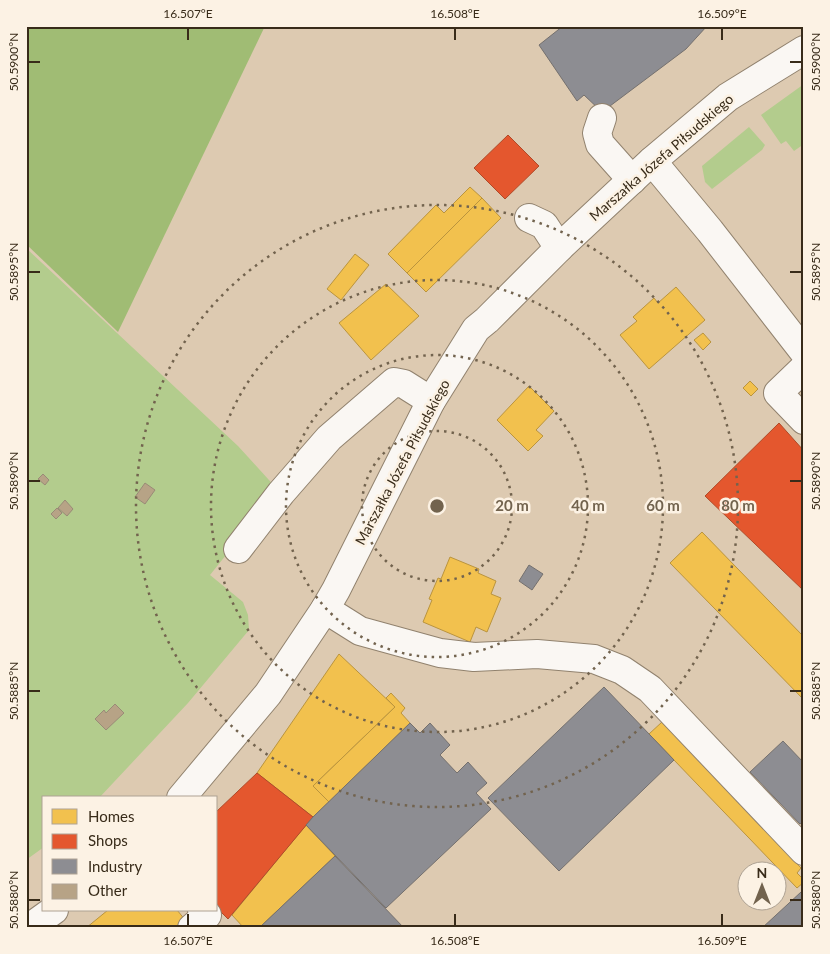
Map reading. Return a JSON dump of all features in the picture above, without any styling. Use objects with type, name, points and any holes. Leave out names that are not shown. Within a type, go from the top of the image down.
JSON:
[{"type":"street","name":"Marszałka Józefa Piłsudskiego","points":[[183,796],[268,694],[324,610],[336,590],[431,401],[476,329],[558,248],[652,161],[728,97],[804,50]]},
{"type":"street","points":[[602,118],[597,133],[600,144],[632,180]]},
{"type":"street","points":[[652,161],[692,208],[804,352]]},
{"type":"street","points":[[529,218],[544,226],[558,248]]},
{"type":"street","points":[[804,368],[778,393],[804,420]]},
{"type":"street","points":[[238,549],[281,493],[329,438],[394,382],[404,384],[431,401]]},
{"type":"street","points":[[324,610],[360,631],[440,654],[474,657],[537,654],[594,659],[622,670],[650,689],[804,851]]},
{"type":"street","points":[[29,928],[51,912]]},
{"type":"street","points":[[192,928],[207,915],[204,912]]},
{"type":"green space","points":[[26,26],[265,26],[118,332],[26,244]]},
{"type":"green space","points":[[804,84],[804,144],[794,151],[786,141],[781,144],[761,115]]},
{"type":"green space","points":[[749,127],[765,145],[762,150],[712,189],[705,182],[702,166]]},
{"type":"green space","points":[[26,248],[238,446],[278,490],[210,575],[243,602],[248,615],[249,630],[188,703],[101,796],[42,796],[42,848],[26,860]]},
{"type":"building: Homes","points":[[470,187],[482,198],[407,273],[388,254],[436,205],[444,213]]},
{"type":"building: Homes","points":[[482,198],[501,218],[426,292],[407,273]]},
{"type":"building: Homes","points":[[355,254],[369,265],[341,300],[327,289]]},
{"type":"building: Homes","points":[[386,284],[419,316],[371,360],[339,323]]},
{"type":"building: Homes","points":[[676,287],[705,320],[649,369],[620,335],[637,321],[633,317],[654,298],[658,303]]},
{"type":"building: Homes","points":[[703,333],[711,342],[703,350],[694,340]]},
{"type":"building: Homes","points":[[750,381],[758,389],[751,396],[743,388]]},
{"type":"building: Homes","points":[[529,386],[554,411],[536,430],[543,436],[528,451],[497,420]]},
{"type":"building: Homes","points":[[702,532],[804,637],[804,700],[670,563]]},
{"type":"building: Homes","points":[[450,557],[479,569],[478,573],[496,581],[491,594],[501,598],[487,632],[476,627],[470,642],[423,622],[432,600],[429,599],[438,578],[441,579]]},
{"type":"building: Homes","points":[[339,654],[395,707],[313,786],[329,802],[313,817],[257,773]]},
{"type":"building: Homes","points":[[391,693],[405,708],[401,713],[410,723],[329,802],[313,786],[395,707],[386,698]]},
{"type":"building: Homes","points":[[662,722],[801,868],[797,873],[804,882],[797,888],[788,879],[788,862],[772,862],[649,734]]},
{"type":"building: Homes","points":[[306,825],[335,856],[259,928],[244,928],[232,915]]},
{"type":"building: Homes","points":[[106,912],[179,912],[186,921],[178,928],[173,928],[172,926],[170,928],[86,928]]},
{"type":"building: Shops","points":[[508,135],[539,166],[505,199],[474,168]]},
{"type":"building: Shops","points":[[779,423],[804,451],[804,591],[705,496]]},
{"type":"building: Shops","points":[[257,773],[313,817],[228,919],[218,909],[218,810]]},
{"type":"building: Industry","points":[[563,26],[707,26],[686,49],[602,112],[584,95],[577,101],[539,45]]},
{"type":"building: Industry","points":[[529,565],[543,574],[532,590],[519,581]]},
{"type":"building: Industry","points":[[604,687],[674,760],[559,871],[488,798]]},
{"type":"building: Industry","points":[[410,723],[420,733],[430,723],[450,745],[440,755],[457,773],[468,762],[487,783],[476,793],[491,809],[386,908],[306,825]]},
{"type":"building: Industry","points":[[783,741],[804,763],[804,821],[800,824],[750,772]]},
{"type":"building: Industry","points":[[335,856],[404,928],[259,928]]},
{"type":"building: Industry","points":[[801,892],[804,895],[804,928],[762,928],[779,912],[788,912],[788,904]]},
{"type":"building: Other","points":[[43,474],[49,480],[45,485],[38,479]]},
{"type":"building: Other","points":[[145,483],[155,490],[145,504],[135,497]]},
{"type":"building: Other","points":[[65,500],[73,509],[67,516],[58,508]]},
{"type":"building: Other","points":[[57,508],[62,513],[56,519],[51,514]]},
{"type":"building: Other","points":[[115,704],[124,713],[106,730],[95,719],[104,710],[106,713]]}]
